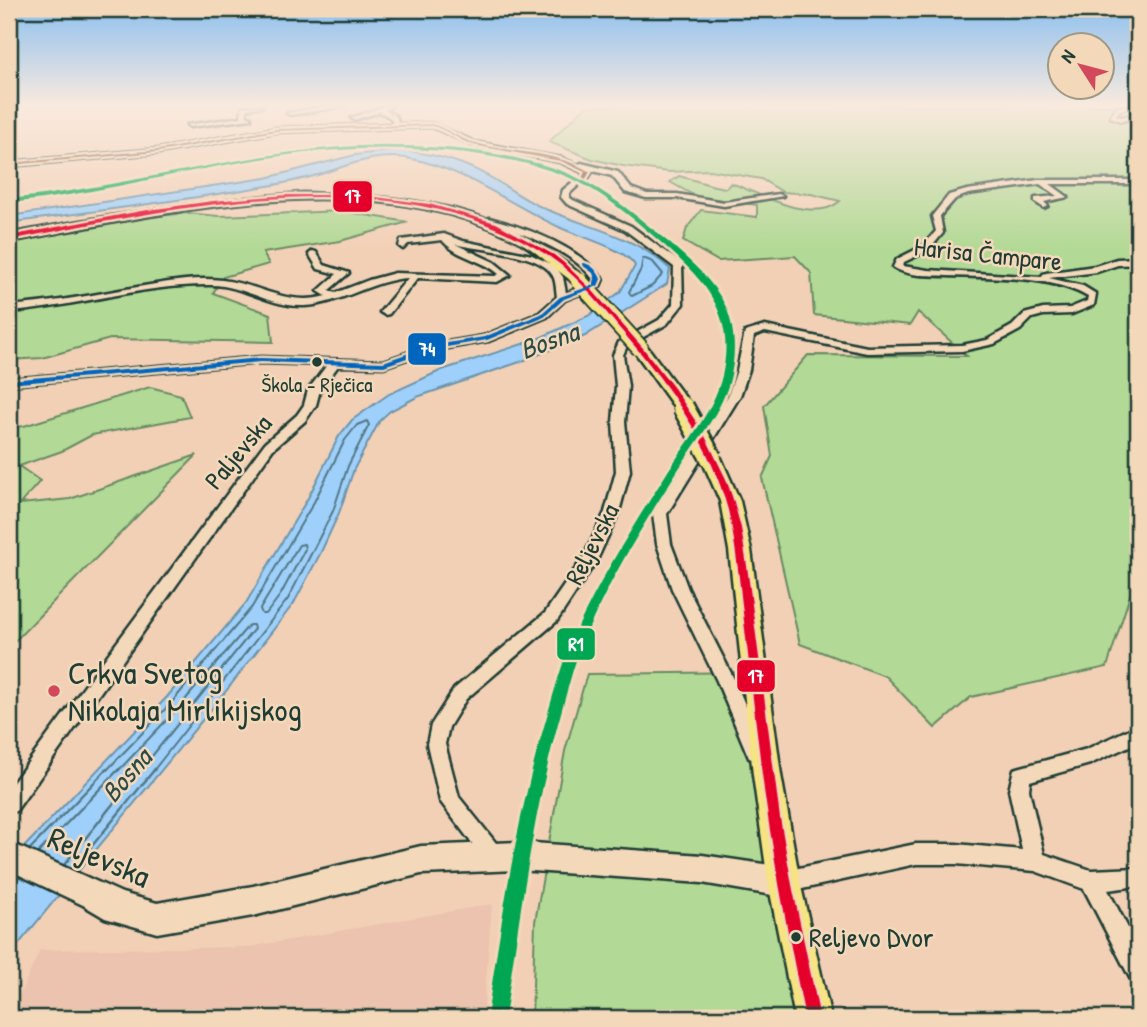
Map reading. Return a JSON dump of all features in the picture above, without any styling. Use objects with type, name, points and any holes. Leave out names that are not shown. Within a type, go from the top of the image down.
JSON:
[{"type":"main road","points":[[9,238],[142,213],[237,200],[309,197],[380,199],[440,209],[496,226],[551,255],[574,276],[640,348],[681,404],[711,458],[730,501],[740,550],[767,775],[783,882],[813,1018]]},
{"type":"main road","name":"Reljevska","points":[[9,856],[94,894],[116,907],[157,918],[253,901],[421,860],[493,855],[702,869],[783,882]]},
{"type":"street","points":[[9,164],[124,154]]},
{"type":"street","points":[[524,154],[615,174],[628,190],[646,196],[677,196],[724,204],[779,196]]},
{"type":"street","name":"Reljevska","points":[[493,855],[450,801],[440,770],[436,744],[440,725],[460,694],[551,617],[590,560],[612,512],[623,471],[619,422],[622,386],[618,355],[622,344],[663,322],[678,304],[679,266],[628,229],[570,202],[565,197],[566,192],[588,172],[572,164]]},
{"type":"street","points":[[1041,182],[1064,197],[1038,200],[1044,206]]},
{"type":"street","name":"Harisa Čampare","points":[[767,775],[726,681],[680,589],[660,527],[660,514],[734,396],[743,370],[749,334],[765,329],[867,350],[962,348],[990,342],[1016,328],[1028,316],[1043,312],[1072,311],[1091,303],[1093,296],[1084,290],[1027,278],[917,272],[898,267],[902,259],[917,254],[937,237],[940,226],[936,216],[952,197],[967,192],[1041,182],[1138,182]]},
{"type":"street","points":[[9,382],[261,360],[384,364],[429,348],[485,339],[543,315],[562,298],[595,286],[598,279],[595,272],[519,230],[489,220]]},
{"type":"street","points":[[403,246],[404,242],[444,237],[543,262],[557,276],[562,298]]},
{"type":"street","points":[[9,309],[41,308],[120,292],[213,282],[244,286],[290,302],[306,303],[396,276],[497,279],[505,275],[499,268],[452,245],[444,237]]},
{"type":"street","points":[[313,254],[321,267],[344,273],[323,291],[333,295]]},
{"type":"street","points":[[1027,278],[1097,269],[1117,262],[1138,261]]},
{"type":"street","points":[[385,312],[414,277]]},
{"type":"street","name":"Paljevska","points":[[9,804],[269,446],[301,418],[310,405],[314,390],[335,362]]},
{"type":"street","points":[[1035,861],[1018,790],[1021,775],[1090,756],[1138,733]]},
{"type":"street","points":[[783,882],[916,854],[956,854],[1035,861],[1091,881],[1135,877]]},
{"type":"street","points":[[1091,881],[1138,970]]},
{"type":"shaded area","points":[[492,904],[483,1018],[9,1018],[40,950],[249,947]]},
{"type":"green space","points":[[579,154],[1138,154],[1138,588],[1132,589],[1107,667],[971,697],[935,728],[885,676],[800,644],[762,478],[772,456],[764,406],[808,355],[967,356],[918,312],[910,325],[814,315],[811,273],[795,256],[718,261],[683,241],[687,228],[701,210],[757,217],[757,205],[697,197],[670,182],[679,176],[726,188],[731,183],[802,209],[829,208],[840,201],[811,194],[783,192],[761,179],[710,170],[669,172],[592,159]]},
{"type":"green space","points":[[341,211],[408,222],[340,241],[263,253],[269,264],[223,277],[213,293],[270,314],[273,342],[110,339],[42,358],[9,360],[9,236],[186,213],[219,216]]},
{"type":"green space","points":[[150,387],[181,395],[190,417],[92,435],[62,451],[19,466],[40,481],[20,504],[70,499],[197,455],[9,647],[9,428],[24,426]]},
{"type":"green space","points":[[755,672],[784,882],[816,1018],[532,1018],[535,922],[565,751],[587,674]]},
{"type":"water","name":"Bosna","points":[[422,154],[467,166],[539,206],[640,247],[670,269],[667,284],[585,336],[520,362],[417,397],[390,411],[380,420],[354,469],[339,513],[321,552],[294,603],[223,695],[9,956],[9,863],[167,697],[246,603],[308,498],[339,436],[352,420],[389,394],[442,370],[535,340],[588,316],[620,292],[635,266],[623,254],[542,219],[467,178],[427,163],[394,157],[359,162],[284,183],[9,223],[9,216],[266,178],[355,155]]},
{"type":"transit line","points":[[9,164],[124,154]]},
{"type":"transit line","name":"R1","points":[[9,201],[98,189],[282,154]]},
{"type":"transit line","name":"R1","points":[[480,154],[541,166],[579,180],[604,194],[688,263],[701,277],[721,306],[730,340],[729,359],[721,393],[612,573],[573,651],[536,779],[496,1018]]},
{"type":"transit line","points":[[529,154],[562,160],[588,172],[583,179]]},
{"type":"transit line","name":"17","points":[[9,238],[213,202],[287,196],[360,197],[429,205],[494,224],[552,256],[572,273],[641,349],[672,390],[712,457],[730,502],[741,554],[774,818],[813,1018]]},
{"type":"transit line","name":"74","points":[[9,382],[261,360],[384,364],[429,348],[485,339],[543,315],[562,298],[595,286],[598,279],[595,272],[584,264]]},
{"type":"place","name":"Škola - Rječica","points":[[317,362]]},
{"type":"place","name":"Crkva Svetog Nikolaja Mirlikijskog","points":[[54,691]]},
{"type":"place","name":"Reljevo Dvor","points":[[796,937]]}]
